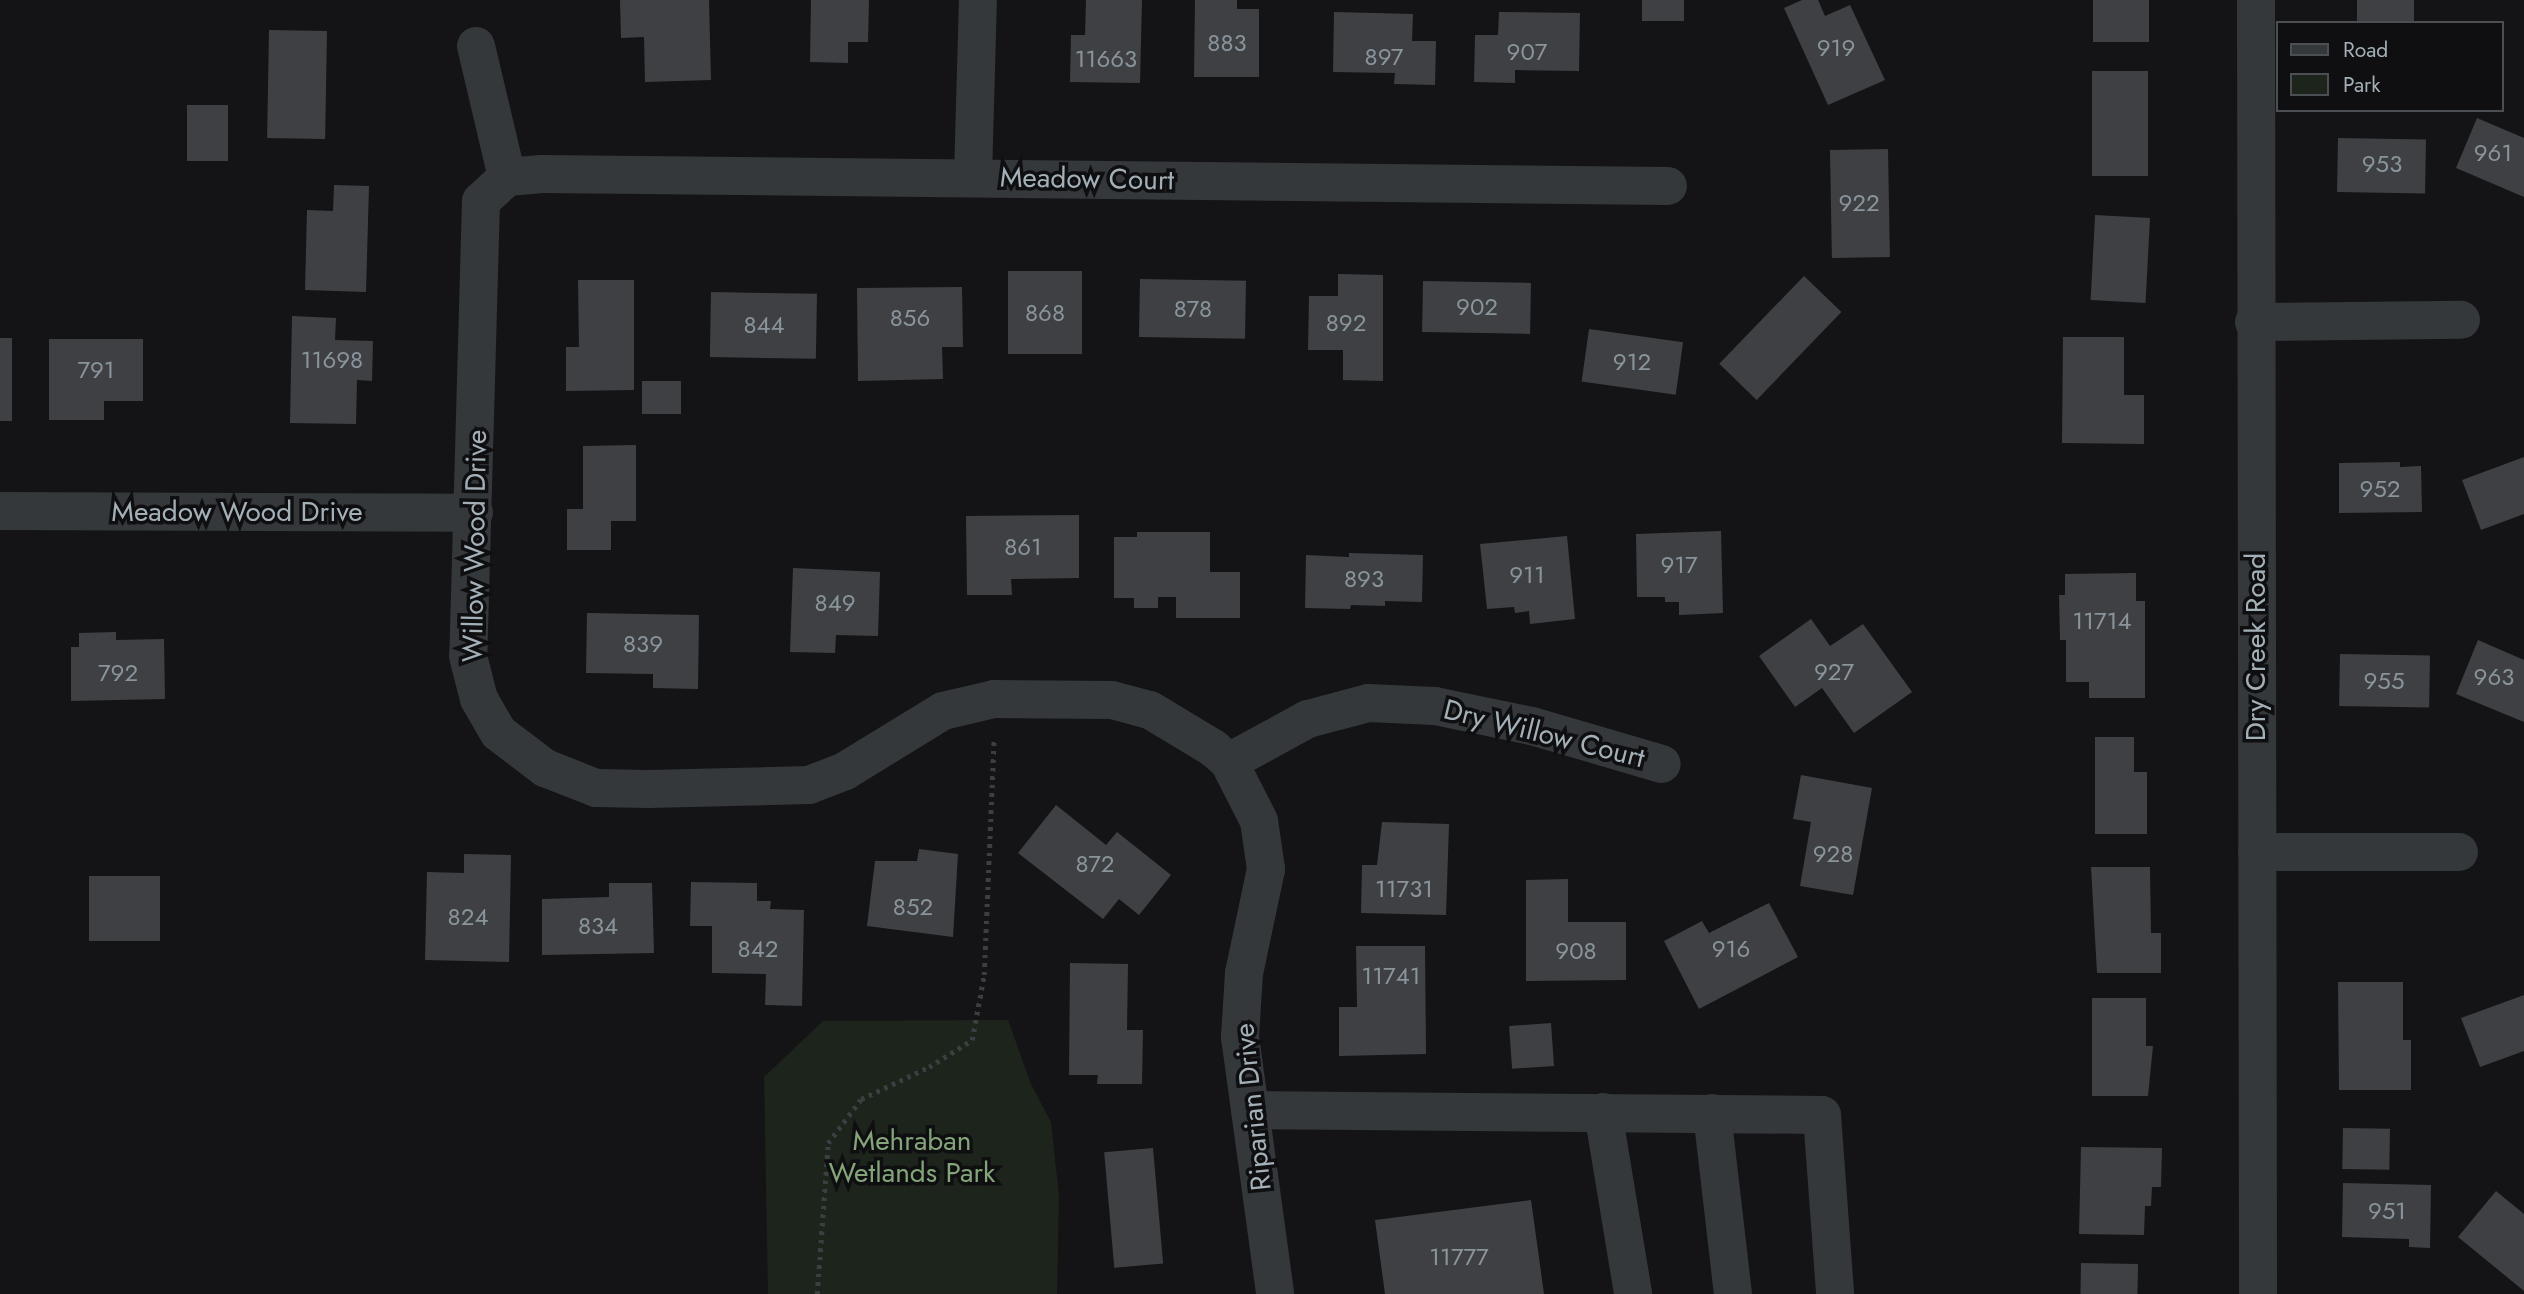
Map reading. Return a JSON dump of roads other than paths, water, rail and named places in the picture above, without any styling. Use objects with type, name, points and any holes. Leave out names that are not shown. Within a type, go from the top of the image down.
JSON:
[{"type":"street","points":[[973,177],[978,0]]},
{"type":"street","name":"Dry Creek Road","points":[[2256,0],[2254,322],[2258,1294]]},
{"type":"street","points":[[476,46],[507,177]]},
{"type":"street","name":"Meadow Court","points":[[507,177],[542,174],[973,177],[1668,186]]},
{"type":"street","name":"Willow Wood Drive","points":[[507,177],[481,201],[468,656],[479,699],[499,733],[545,768],[596,788],[809,785],[845,771],[943,711],[994,699],[1112,700],[1150,710],[1229,762]]},
{"type":"street","points":[[2254,322],[2461,320]]},
{"type":"street","name":"Meadow Wood Drive","points":[[0,511],[474,513]]},
{"type":"street","name":"Dry Willow Court","points":[[1229,762],[1307,719],[1368,703],[1436,706],[1532,726],[1662,764]]},
{"type":"street","name":"Riparian Drive","points":[[1229,762],[1259,821],[1266,869],[1243,986],[1240,1037],[1275,1294]]},
{"type":"street","points":[[2257,852],[2459,852]]},
{"type":"street","points":[[1250,1110],[1822,1115],[1835,1294]]},
{"type":"street","points":[[1603,1112],[1633,1294]]},
{"type":"street","points":[[1712,1113],[1733,1294]]},
{"type":"park label","name":"Mehraban Wetlands Park","points":[[912,1157]]}]
